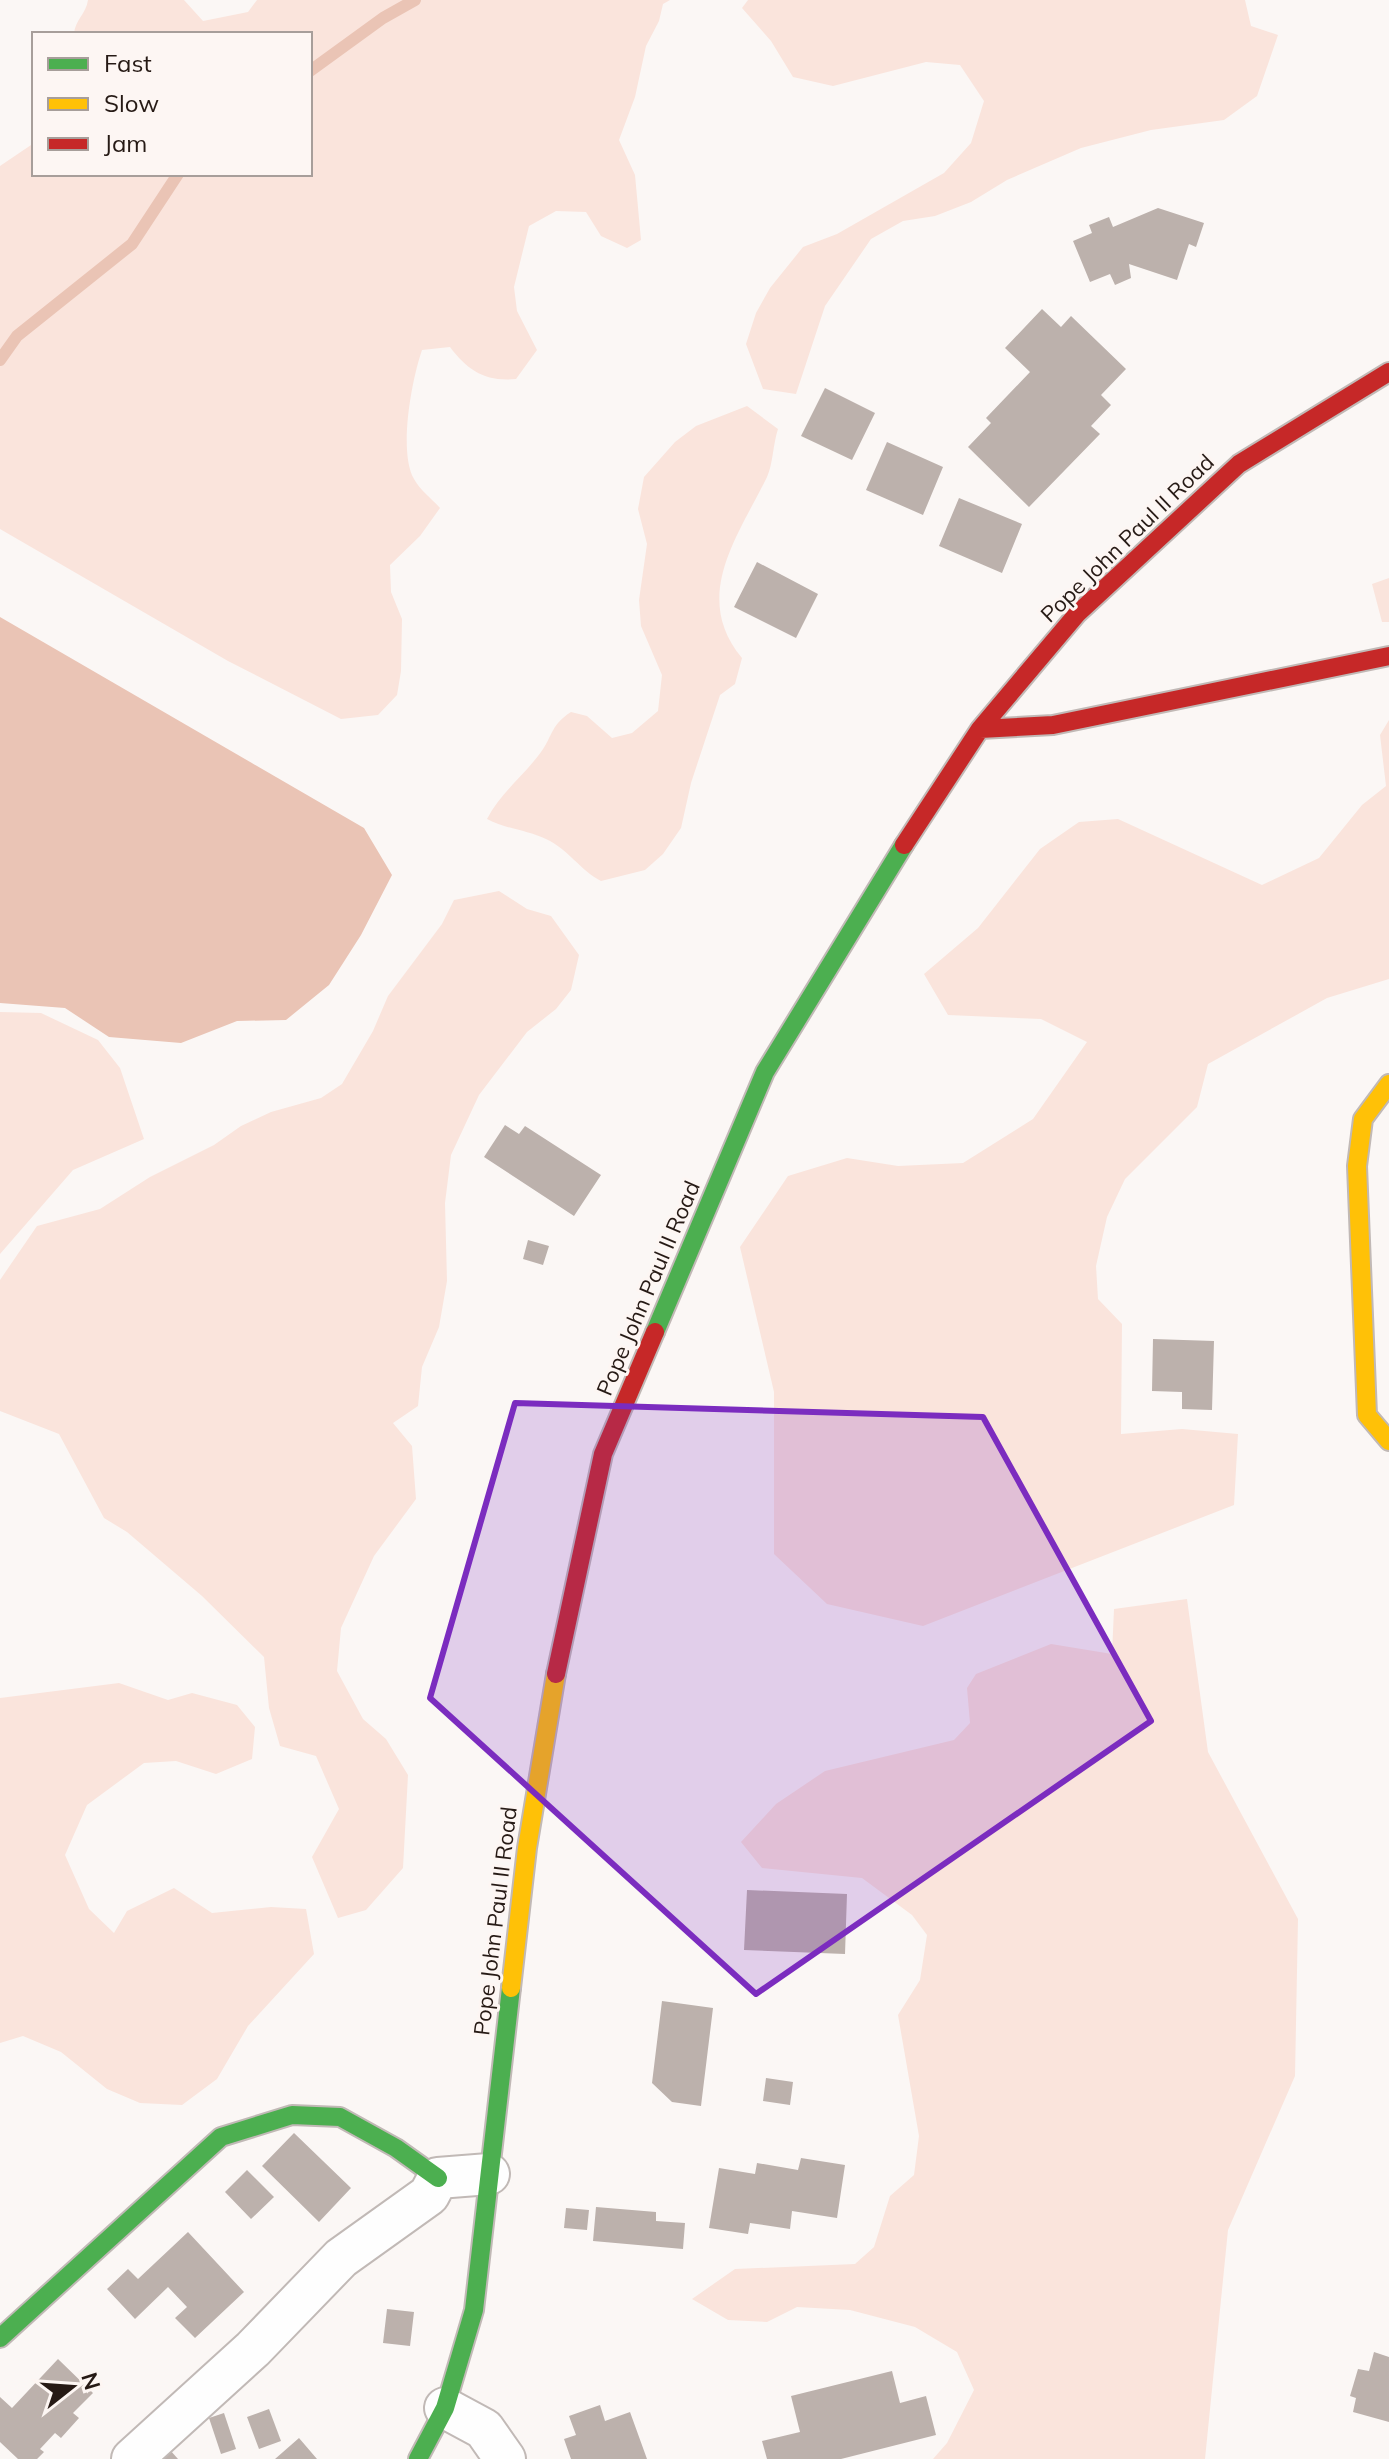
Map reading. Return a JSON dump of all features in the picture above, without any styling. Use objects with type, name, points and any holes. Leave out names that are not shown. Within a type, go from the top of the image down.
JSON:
[{"type":"main road","name":"Pope John Paul II Road","points":[[418,2459],[445,2408],[474,2310],[527,1848],[550,1705],[603,1454],[765,1072],[928,806],[980,729],[1077,614],[1239,464],[1389,372]]},
{"type":"main road","points":[[980,729],[1053,725],[1389,656]]},
{"type":"main road","points":[[1389,1084],[1363,1119],[1357,1166],[1367,1415],[1389,1441]]},
{"type":"main road","points":[[0,2338],[221,2137],[292,2115],[340,2117],[396,2148],[438,2178]]},
{"type":"street","points":[[132,2459],[253,2349],[341,2258],[429,2195],[438,2178],[489,2174]]},
{"type":"street","points":[[445,2408],[484,2429],[505,2459]]},
{"type":"highlighted area","points":[[515,1403],[983,1417],[1151,1721],[756,1994],[430,1698]]},
{"type":"shaded area","points":[[88,0],[184,0],[203,21],[248,12],[257,0],[670,0],[663,4],[659,21],[646,46],[635,97],[619,140],[635,175],[641,240],[627,248],[601,236],[586,212],[556,211],[529,226],[514,287],[517,311],[537,350],[516,379],[496,379],[478,373],[450,347],[422,350],[408,415],[407,451],[414,479],[440,508],[420,536],[390,565],[391,592],[402,619],[401,671],[397,695],[378,715],[341,719],[228,661],[0,529],[0,166],[32,144],[32,176],[312,176],[312,32],[74,32]]},
{"type":"shaded area","points":[[748,0],[1245,0],[1251,26],[1278,35],[1257,96],[1224,120],[1151,130],[1081,148],[1007,180],[971,202],[935,216],[903,221],[871,239],[825,306],[796,394],[763,389],[746,344],[756,313],[770,288],[803,247],[837,234],[944,173],[971,143],[984,101],[960,65],[926,62],[833,86],[793,77],[771,41],[742,8]]},
{"type":"shaded area","points":[[747,406],[778,429],[769,472],[733,544],[720,589],[720,612],[727,635],[742,658],[735,684],[720,695],[691,783],[681,828],[663,854],[645,870],[601,881],[554,843],[487,819],[543,750],[555,727],[571,712],[587,716],[612,738],[632,733],[658,711],[662,675],[641,626],[639,600],[647,544],[638,509],[644,477],[675,442],[696,426]]},
{"type":"shaded area","points":[[1389,578],[1389,622],[1382,622],[1372,584]]},
{"type":"shaded area","points":[[0,617],[364,828],[392,875],[361,935],[329,985],[286,1020],[237,1021],[181,1043],[109,1037],[65,1008],[0,1003]]},
{"type":"shaded area","points":[[1389,720],[1389,979],[1327,998],[1208,1064],[1197,1107],[1125,1179],[1107,1217],[1096,1266],[1098,1299],[1122,1324],[1121,1434],[1182,1429],[1238,1434],[1234,1505],[923,1626],[827,1604],[774,1554],[774,1392],[740,1247],[788,1176],[847,1158],[898,1166],[963,1163],[1033,1119],[1087,1042],[1041,1019],[948,1015],[924,974],[978,928],[1040,849],[1079,822],[1118,819],[1262,885],[1319,858],[1362,805],[1386,786],[1380,735]]},
{"type":"shaded area","points":[[499,891],[527,909],[551,916],[579,955],[571,990],[556,1009],[527,1032],[479,1095],[451,1155],[445,1203],[447,1281],[439,1327],[422,1367],[418,1406],[393,1423],[412,1446],[416,1499],[374,1556],[341,1628],[337,1671],[363,1719],[386,1739],[408,1775],[403,1868],[366,1910],[338,1918],[312,1857],[339,1809],[316,1756],[280,1746],[269,1708],[264,1657],[202,1596],[127,1532],[104,1518],[59,1434],[0,1411],[0,1280],[37,1226],[100,1209],[150,1177],[214,1145],[241,1126],[271,1112],[321,1098],[342,1084],[373,1031],[388,996],[442,924],[454,900]]},
{"type":"shaded area","points":[[0,1012],[41,1013],[98,1040],[120,1068],[144,1139],[73,1170],[0,1254]]},
{"type":"shaded area","points":[[1187,1599],[1208,1752],[1298,1919],[1295,2076],[1228,2230],[1205,2459],[933,2459],[947,2443],[974,2390],[957,2352],[915,2327],[850,2310],[797,2307],[767,2322],[728,2320],[692,2299],[735,2269],[855,2264],[874,2247],[890,2196],[914,2175],[919,2136],[898,2015],[920,1980],[927,1935],[912,1915],[862,1878],[762,1868],[741,1842],[776,1804],[825,1771],[954,1740],[970,1723],[967,1688],[976,1674],[1051,1644],[1112,1654],[1114,1609]]},
{"type":"shaded area","points":[[119,1683],[168,1700],[192,1693],[237,1705],[255,1727],[252,1759],[216,1774],[176,1761],[144,1763],[87,1805],[65,1855],[89,1909],[114,1933],[127,1911],[174,1888],[212,1913],[271,1907],[306,1909],[314,1954],[248,2026],[217,2079],[182,2105],[140,2103],[107,2089],[61,2052],[23,2036],[0,2043],[0,1698]]},
{"type":"building","points":[[1158,208],[1204,223],[1196,247],[1189,244],[1177,280],[1129,264],[1131,278],[1115,285],[1110,274],[1090,282],[1073,241],[1092,233],[1089,225],[1109,217],[1113,227]]},
{"type":"building","points":[[1042,309],[1061,327],[1071,316],[1126,369],[1101,395],[1111,405],[1091,426],[1100,434],[1029,507],[968,447],[991,423],[986,418],[1030,372],[1005,348]]},
{"type":"building","points":[[825,388],[875,413],[852,460],[801,436]]},
{"type":"building","points":[[887,442],[943,467],[923,515],[866,490]]},
{"type":"building","points":[[959,498],[1022,524],[1002,573],[939,546]]},
{"type":"building","points":[[757,562],[818,594],[796,638],[734,607]]},
{"type":"building","points":[[505,1125],[519,1134],[525,1126],[601,1175],[574,1216],[484,1157]]},
{"type":"building","points":[[528,1240],[549,1246],[543,1265],[523,1259]]},
{"type":"building","points":[[1153,1339],[1214,1341],[1212,1410],[1182,1409],[1182,1392],[1152,1391]]},
{"type":"building","points":[[747,1890],[847,1894],[845,1954],[744,1950]]},
{"type":"building","points":[[662,2001],[713,2008],[701,2106],[672,2102],[652,2083]]},
{"type":"building","points":[[766,2078],[793,2082],[790,2105],[763,2101]]},
{"type":"building","points":[[294,2133],[351,2188],[319,2222],[262,2166]]},
{"type":"building","points":[[801,2158],[845,2165],[837,2218],[792,2211],[790,2229],[750,2223],[748,2234],[709,2228],[719,2168],[755,2174],[757,2163],[798,2170]]},
{"type":"building","points":[[247,2170],[274,2197],[251,2219],[225,2192]]},
{"type":"building","points":[[596,2207],[656,2212],[656,2221],[685,2223],[683,2249],[593,2241]]},
{"type":"building","points":[[566,2208],[589,2210],[587,2230],[564,2228]]},
{"type":"building","points":[[188,2232],[244,2292],[195,2338],[175,2318],[187,2307],[168,2287],[135,2319],[107,2289],[128,2269],[138,2279]]},
{"type":"building","points":[[387,2309],[414,2312],[410,2346],[383,2343]]},
{"type":"building","points":[[1374,2352],[1389,2357],[1389,2422],[1353,2412],[1356,2398],[1350,2396],[1358,2369],[1369,2371]]},
{"type":"building","points":[[58,2359],[93,2393],[73,2413],[79,2418],[61,2438],[55,2433],[40,2449],[44,2452],[37,2459],[18,2459],[0,2442],[0,2397],[12,2408]]},
{"type":"building","points":[[892,2371],[900,2403],[926,2396],[936,2435],[841,2459],[767,2459],[762,2441],[800,2432],[791,2396]]},
{"type":"building","points":[[600,2405],[605,2421],[630,2412],[647,2459],[571,2459],[564,2439],[576,2435],[569,2416]]},
{"type":"building","points":[[269,2409],[281,2441],[259,2449],[247,2417]]},
{"type":"building","points":[[224,2413],[236,2449],[221,2454],[209,2418]]},
{"type":"building","points":[[299,2438],[317,2459],[275,2459]]},
{"type":"building","points":[[170,2450],[178,2459],[160,2459]]},
{"type":"waterway","points":[[312,70],[383,18],[415,0]]},
{"type":"waterway","points":[[0,360],[17,336],[132,244],[177,176]]},
{"type":"traffic: fast","points":[[655,1332],[765,1072],[904,845]]},
{"type":"traffic: fast","points":[[418,2459],[445,2408],[474,2310],[511,1988]]},
{"type":"traffic: fast","points":[[0,2338],[221,2137],[292,2115],[340,2117],[396,2148],[438,2178]]},
{"type":"traffic: slow","points":[[1389,1084],[1363,1119],[1357,1166],[1367,1415],[1389,1441]]},
{"type":"traffic: slow","points":[[511,1988],[527,1848],[556,1674]]},
{"type":"traffic: jam","points":[[904,845],[980,729],[1077,614],[1239,464],[1389,372]]},
{"type":"traffic: jam","points":[[980,729],[1053,725],[1389,656]]},
{"type":"traffic: jam","points":[[556,1674],[603,1454],[655,1332]]}]
